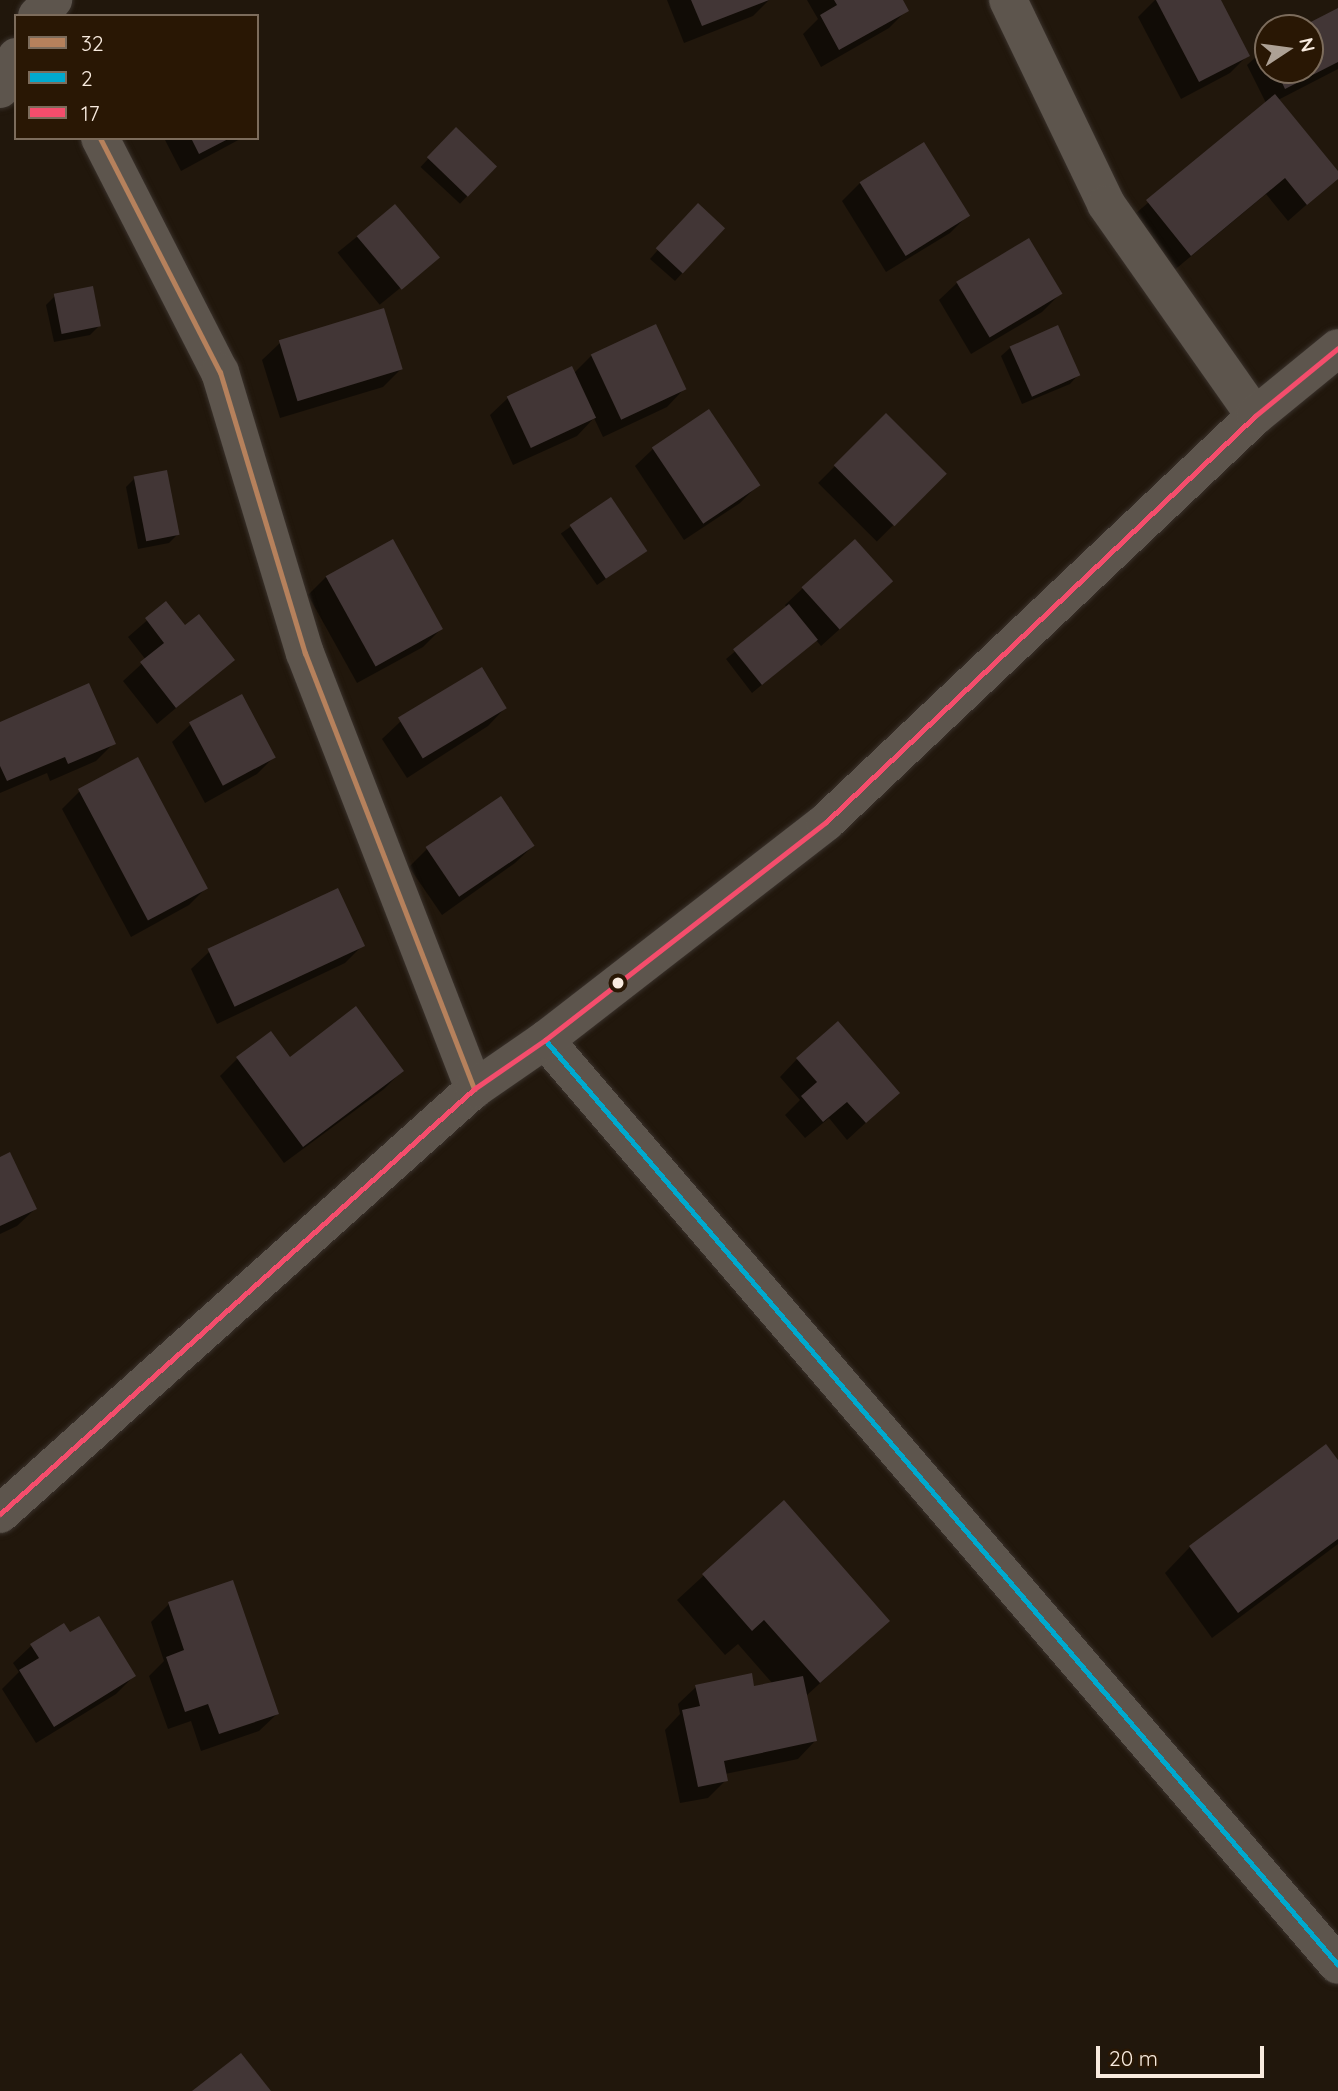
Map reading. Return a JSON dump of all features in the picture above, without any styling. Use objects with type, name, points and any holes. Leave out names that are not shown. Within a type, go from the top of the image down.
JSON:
[{"type":"street","points":[[39,14],[53,0]]},
{"type":"street","points":[[1008,0],[1105,204],[1255,416]]},
{"type":"street","points":[[0,89],[14,61]]},
{"type":"street","points":[[101,140],[220,372],[305,653],[474,1089]]},
{"type":"street","points":[[0,1514],[474,1089],[545,1040],[826,822],[1255,416],[1338,348]]},
{"type":"street","points":[[545,1040],[1338,1965]]},
{"type":"building","points":[[691,0],[769,0],[702,26]]},
{"type":"building","points":[[834,0],[903,0],[909,11],[839,50],[820,15],[837,5]]},
{"type":"building","points":[[1156,0],[1221,0],[1250,56],[1199,82]]},
{"type":"building","points":[[1338,8],[1338,62],[1324,69],[1324,15]]},
{"type":"building","points":[[1275,94],[1338,171],[1338,179],[1307,205],[1285,178],[1191,256],[1146,200]]},
{"type":"building","points":[[456,127],[497,167],[468,197],[427,157]]},
{"type":"building","points":[[192,140],[226,140],[199,154]]},
{"type":"building","points":[[924,142],[970,216],[906,256],[860,182]]},
{"type":"building","points":[[698,203],[725,228],[683,274],[656,248]]},
{"type":"building","points":[[395,204],[440,258],[402,290],[357,236]]},
{"type":"building","points":[[1029,238],[1062,294],[990,337],[956,282]]},
{"type":"building","points":[[93,286],[101,326],[62,334],[54,294]]},
{"type":"building","points":[[384,308],[403,369],[298,401],[279,340]]},
{"type":"building","points":[[656,324],[686,389],[621,420],[591,354]]},
{"type":"building","points":[[1058,325],[1080,375],[1032,397],[1010,347]]},
{"type":"building","points":[[572,366],[596,418],[531,448],[507,396]]},
{"type":"building","points":[[709,409],[760,485],[703,524],[652,448]]},
{"type":"building","points":[[886,413],[947,474],[894,526],[834,465]]},
{"type":"building","points":[[167,470],[180,535],[146,541],[134,476]]},
{"type":"building","points":[[611,497],[647,551],[606,579],[570,525]]},
{"type":"building","points":[[393,539],[443,629],[376,666],[326,576]]},
{"type":"building","points":[[855,539],[893,581],[840,630],[801,587]]},
{"type":"building","points":[[166,601],[185,625],[199,614],[235,660],[176,708],[140,662],[164,643],[145,618]]},
{"type":"building","points":[[789,604],[818,640],[762,685],[733,649]]},
{"type":"building","points":[[482,667],[507,708],[423,759],[398,717]]},
{"type":"building","points":[[89,683],[116,744],[68,764],[65,757],[7,781],[0,766],[0,722]]},
{"type":"building","points":[[242,694],[276,758],[223,786],[189,722]]},
{"type":"building","points":[[138,757],[208,889],[148,920],[78,789]]},
{"type":"building","points":[[501,796],[535,846],[459,897],[426,847]]},
{"type":"building","points":[[338,888],[365,946],[235,1007],[207,949]]},
{"type":"building","points":[[356,1006],[404,1071],[303,1147],[236,1057],[271,1031],[290,1057]]},
{"type":"building","points":[[838,1021],[900,1093],[866,1123],[847,1102],[823,1122],[801,1096],[817,1082],[796,1058]]},
{"type":"building","points":[[10,1152],[37,1209],[0,1226],[0,1157]]},
{"type":"building","points":[[1326,1444],[1338,1460],[1338,1539],[1238,1613],[1189,1546]]},
{"type":"building","points":[[784,1500],[890,1621],[820,1683],[764,1620],[752,1631],[702,1574]]},
{"type":"building","points":[[233,1580],[279,1714],[219,1734],[208,1704],[185,1712],[166,1657],[184,1650],[168,1602]]},
{"type":"building","points":[[99,1616],[136,1676],[54,1727],[19,1670],[39,1658],[30,1644],[64,1623],[70,1632]]},
{"type":"building","points":[[752,1673],[754,1686],[803,1676],[817,1741],[724,1761],[728,1781],[698,1787],[682,1710],[700,1706],[695,1685]]},
{"type":"building","points":[[241,2053],[271,2091],[192,2091]]},
{"type":"transit line","name":"32","points":[[101,140],[220,372],[305,653],[474,1089]]},
{"type":"transit line","name":"17","points":[[0,1514],[474,1089],[545,1040],[826,822],[1255,416],[1338,348]]},
{"type":"transit line","name":"2","points":[[545,1040],[1338,1965]]}]
